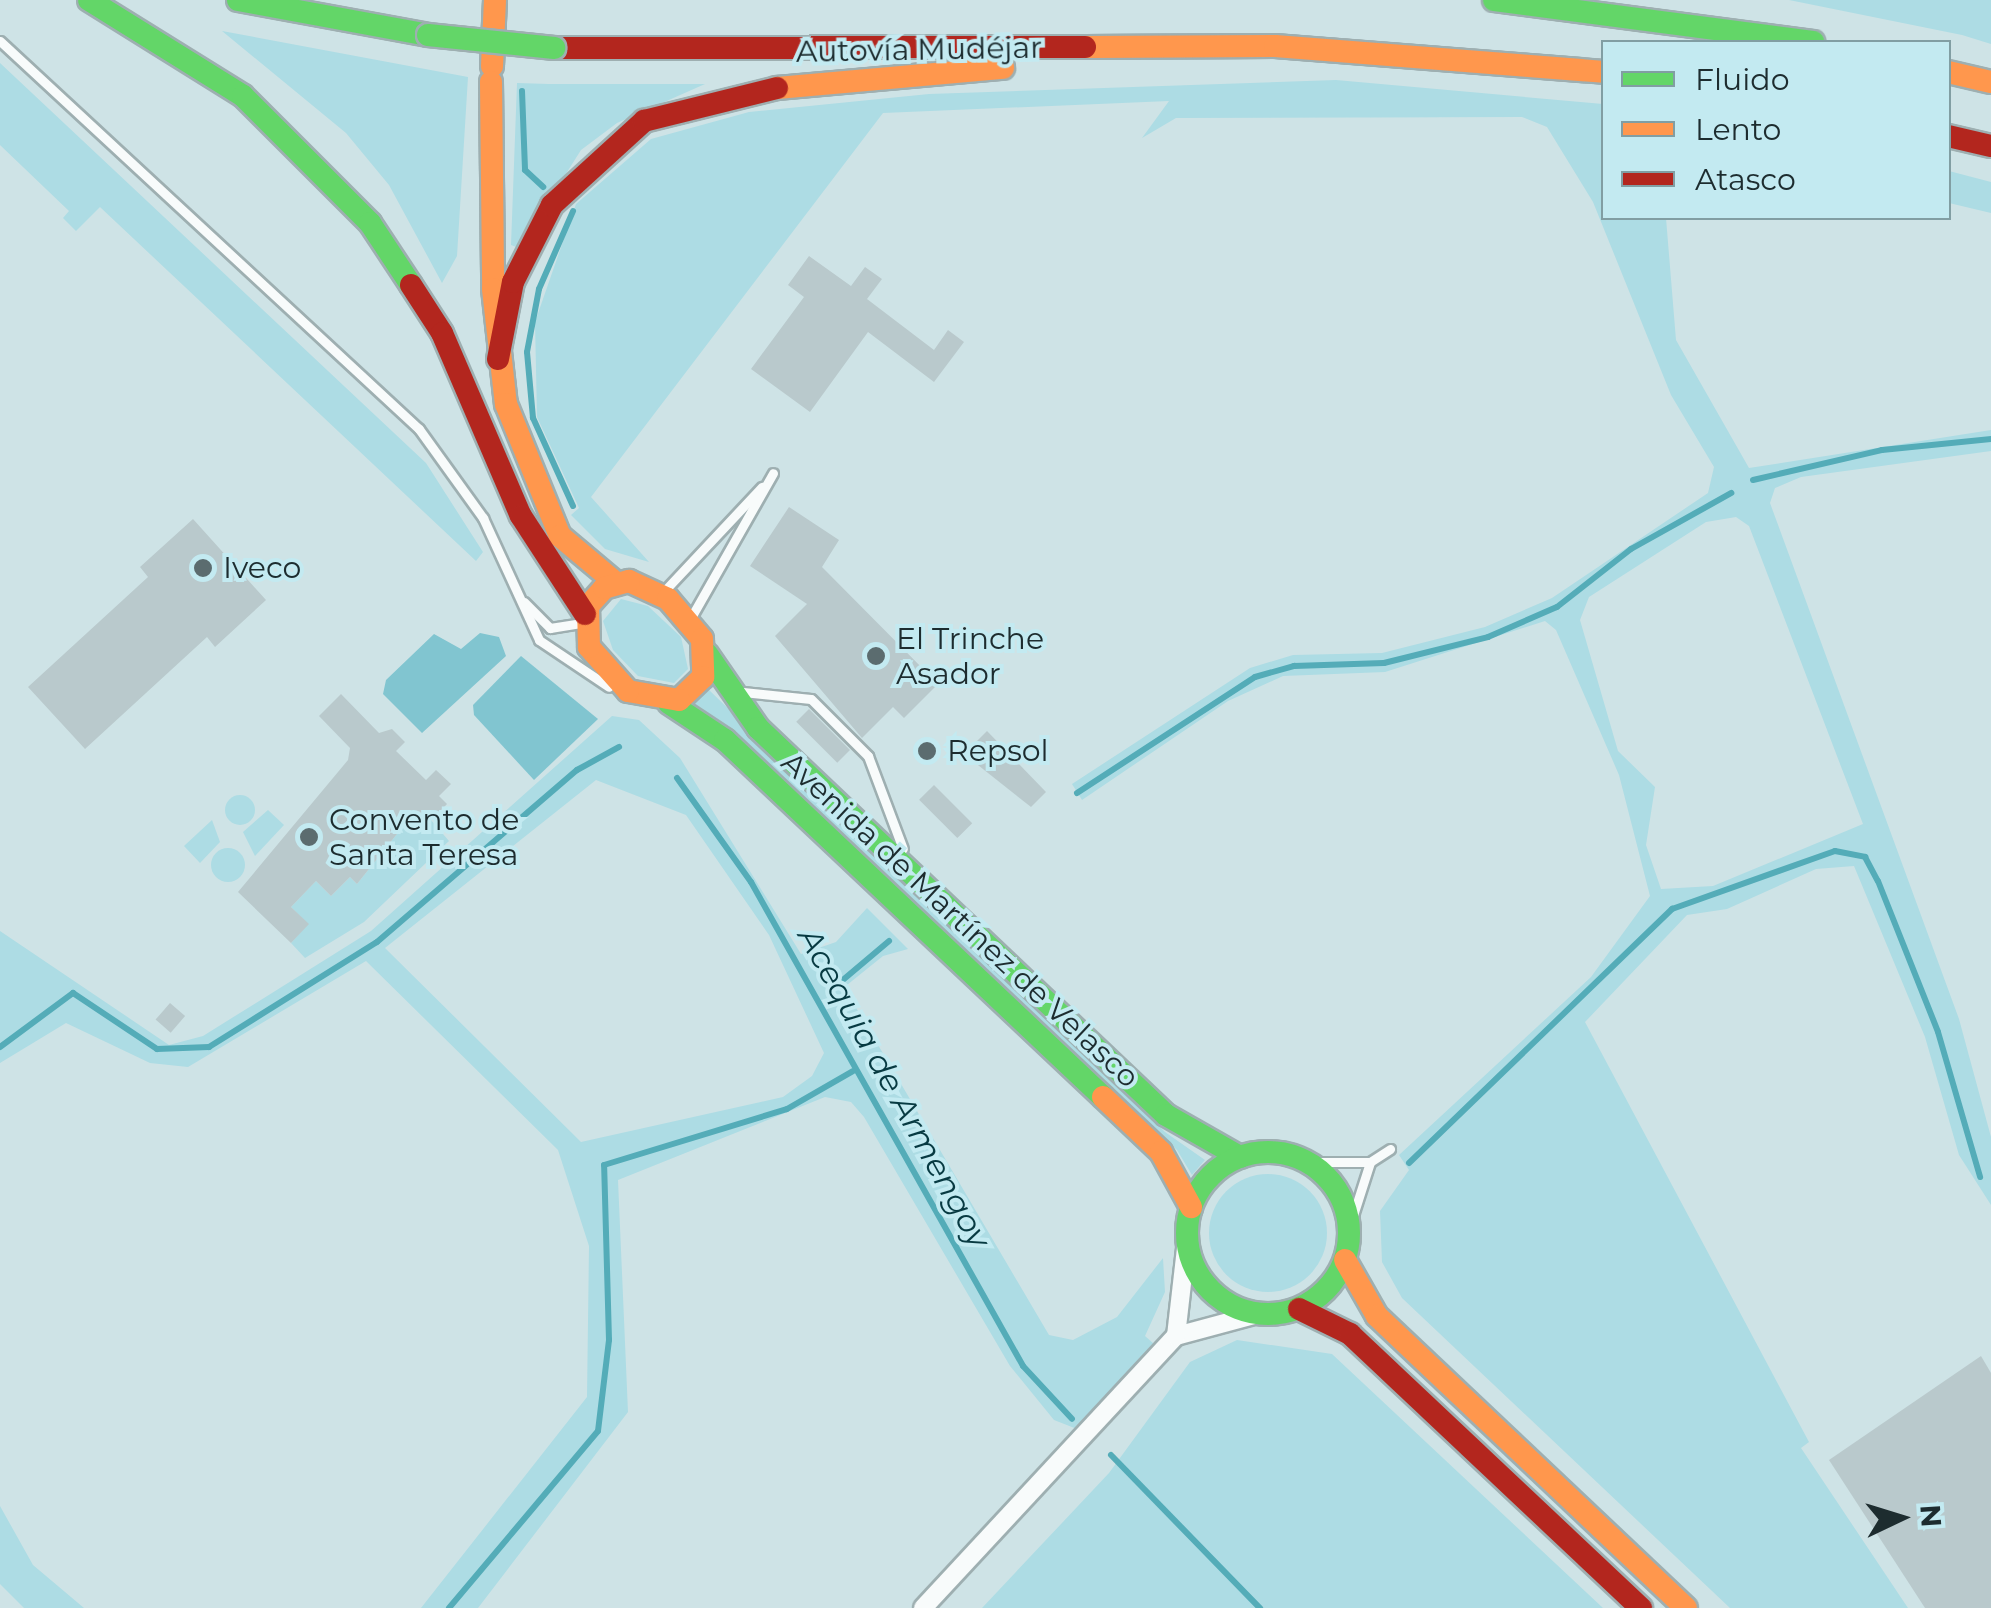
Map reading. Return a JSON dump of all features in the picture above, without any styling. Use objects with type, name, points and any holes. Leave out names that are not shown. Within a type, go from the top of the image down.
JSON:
[{"type":"highway","points":[[89,0],[206,69],[328,174],[420,294],[538,548],[585,618],[597,660],[628,692],[669,703],[698,686],[706,654],[691,622],[657,592],[616,582],[576,554],[548,515],[515,436],[498,358],[492,82]]},
{"type":"highway","name":"Autovía Mudéjar","points":[[238,0],[428,35],[554,48],[1092,45],[1384,50],[1601,72]]},
{"type":"highway","points":[[491,444],[480,252],[495,0]]},
{"type":"highway","points":[[1494,0],[1800,40]]},
{"type":"highway","points":[[1679,0],[1704,4],[1725,28]]},
{"type":"highway","points":[[498,358],[513,282],[552,205],[644,121],[751,89],[1066,64],[1092,45]]},
{"type":"highway","points":[[1951,73],[1991,82]]},
{"type":"highway","points":[[1951,137],[1991,146]]},
{"type":"highway","points":[[585,618],[616,582]]},
{"type":"highway","name":"Avenida de Martínez de Velasco","points":[[706,654],[727,691],[909,871],[1190,1136],[1240,1157]]},
{"type":"highway","name":"Avenida de Martínez de Velasco","points":[[669,703],[725,740],[1146,1137],[1191,1207]]},
{"type":"highway","points":[[1268,1152],[1309,1162],[1333,1184],[1350,1228],[1346,1260],[1332,1284],[1299,1309],[1258,1314],[1214,1295],[1187,1239],[1191,1207],[1215,1171],[1240,1157],[1268,1152]]},
{"type":"highway","points":[[1346,1260],[1377,1316],[1686,1608]]},
{"type":"highway","points":[[1299,1309],[1350,1334],[1641,1608]]},
{"type":"street","points":[[1176,1336],[1187,1239]]},
{"type":"street","points":[[923,1608],[1176,1336],[1258,1314]]},
{"type":"lane","points":[[0,40],[419,428],[468,492],[518,594],[554,656],[594,684],[628,692]]},
{"type":"lane","points":[[657,592],[690,573],[773,473],[691,622]]},
{"type":"lane","points":[[518,594],[550,628],[585,618]]},
{"type":"lane","points":[[727,691],[811,699],[868,756],[909,871]]},
{"type":"lane","points":[[1309,1162],[1370,1162],[1390,1149]]},
{"type":"lane","points":[[1350,1228],[1370,1162]]},
{"type":"shaded area","points":[[1789,0],[1991,0],[1991,44],[1962,35]]},
{"type":"shaded area","points":[[222,31],[468,77],[457,256],[442,283],[389,185],[346,133]]},
{"type":"shaded area","points":[[0,63],[426,463],[483,552],[476,561],[100,207],[76,231],[63,218],[69,211],[0,145]]},
{"type":"shaded area","points":[[1336,80],[1601,104],[1601,220],[1666,220],[1676,340],[1749,468],[1991,430],[1991,451],[1801,477],[1775,488],[1770,503],[1959,1019],[1991,1137],[1991,1205],[1959,1155],[1925,1037],[1854,866],[1816,869],[1727,909],[1687,915],[1585,1022],[1809,1442],[1801,1448],[1908,1608],[1730,1608],[1402,1298],[1382,1262],[1380,1211],[1409,1170],[1399,1155],[1591,977],[1650,896],[1619,775],[1556,630],[1545,621],[1385,672],[1283,676],[1228,701],[1082,800],[1072,784],[1250,668],[1293,655],[1382,653],[1485,627],[1552,598],[1708,493],[1714,467],[1671,395],[1593,202],[1547,127],[1522,117],[1176,118],[1142,138],[1169,101],[883,113],[591,497],[649,562],[605,549],[571,515],[579,508],[537,417],[535,322],[576,204],[651,139],[749,112],[929,94]],"holes":[[[1736,517],[1749,526],[1863,824],[1713,886],[1661,889],[1646,845],[1655,787],[1618,751],[1580,620],[1589,597],[1706,522]]]},
{"type":"shaded area","points":[[517,83],[705,84],[617,123],[581,150],[519,248],[511,245]]},
{"type":"shaded area","points":[[1951,172],[1991,182],[1991,213],[1951,203]]},
{"type":"shaded area","points":[[621,599],[648,606],[681,637],[688,669],[674,683],[638,676],[613,650],[603,621]]},
{"type":"shaded area","points":[[480,633],[499,637],[506,656],[422,733],[383,694],[386,680],[434,634],[461,649]]},
{"type":"shaded area","points":[[521,656],[598,719],[534,780],[474,715],[473,705]]},
{"type":"shaded area","points":[[708,689],[1165,1132],[1205,1160],[1192,1175],[1177,1150],[693,704]]},
{"type":"shaded area","points":[[612,716],[639,720],[680,758],[801,954],[836,942],[867,908],[908,949],[883,956],[847,985],[851,999],[1049,1335],[1073,1340],[1117,1317],[1163,1258],[1165,1292],[1145,1336],[1154,1344],[1077,1429],[1054,1420],[1010,1366],[864,1117],[851,1102],[825,1097],[618,1180],[628,1412],[478,1608],[421,1608],[587,1397],[589,1246],[558,1150],[366,961],[188,1067],[150,1063],[66,1023],[0,1063],[0,931],[169,1045],[203,1036],[371,931]],"holes":[[[596,780],[686,815],[769,935],[824,1053],[812,1076],[783,1097],[581,1142],[385,948]]]},
{"type":"shaded area","points":[[240,795],[251,799],[255,810],[251,821],[240,825],[229,821],[225,810],[229,799]]},
{"type":"shaded area","points":[[268,810],[284,825],[255,856],[243,832]]},
{"type":"shaded area","points":[[409,819],[431,820],[449,841],[364,922],[305,958],[291,943],[308,924],[291,907],[316,881],[331,896],[350,877],[357,884]]},
{"type":"shaded area","points":[[212,820],[220,842],[200,863],[184,846]]},
{"type":"shaded area","points":[[228,848],[240,853],[245,865],[240,877],[228,882],[216,877],[211,865],[216,853]]},
{"type":"shaded area","points":[[1268,1174],[1301,1184],[1317,1200],[1327,1233],[1317,1266],[1301,1282],[1268,1292],[1235,1282],[1219,1266],[1209,1233],[1219,1200],[1235,1184]]},
{"type":"shaded area","points":[[1237,1340],[1332,1354],[1603,1608],[982,1608],[1109,1473],[1190,1362]]},
{"type":"shaded area","points":[[0,1506],[33,1565],[84,1608],[24,1608],[0,1584]]},
{"type":"building","points":[[809,256],[851,286],[865,267],[882,279],[867,299],[934,350],[948,330],[964,342],[934,382],[868,332],[810,412],[751,369],[804,297],[788,285]]},
{"type":"building","points":[[789,507],[839,540],[822,567],[938,684],[904,718],[893,707],[862,738],[775,636],[807,604],[750,566]]},
{"type":"building","points":[[193,519],[266,600],[215,647],[207,637],[85,749],[28,687],[148,577],[140,567]]},
{"type":"building","name":"Convento de Santa Teresa","points":[[341,694],[379,733],[392,729],[405,742],[396,751],[426,780],[436,770],[451,784],[439,796],[447,804],[421,831],[409,819],[357,884],[350,877],[331,896],[316,881],[291,907],[309,924],[291,943],[238,892],[348,760],[350,748],[319,716]]},
{"type":"building","points":[[809,709],[850,750],[837,763],[796,722]]},
{"type":"building","points":[[987,731],[1046,792],[1031,807],[964,754]]},
{"type":"building","points":[[934,785],[972,823],[957,838],[919,800]]},
{"type":"building","points":[[170,1003],[185,1016],[171,1033],[156,1020]]},
{"type":"building","points":[[1981,1356],[1991,1373],[1991,1608],[1925,1608],[1829,1460]]},
{"type":"waterway","points":[[522,91],[525,170],[543,187]]},
{"type":"waterway","points":[[573,211],[539,289],[527,352],[533,418],[573,506]]},
{"type":"waterway","points":[[1753,480],[1882,450],[1991,439]]},
{"type":"waterway","points":[[1077,793],[1255,677],[1294,666],[1384,663],[1488,637],[1557,607],[1631,549],[1731,493]]},
{"type":"waterway","name":"Acequia de Armengoy","points":[[0,1047],[73,993],[157,1049],[209,1047],[377,942],[577,770],[619,747]]},
{"type":"waterway","name":"Acequia de Armengoy","points":[[677,778],[751,882],[1023,1366],[1072,1419]]},
{"type":"waterway","points":[[1409,1163],[1672,909],[1835,851],[1865,857],[1878,881],[1938,1032],[1980,1177]]},
{"type":"waterway","points":[[844,979],[889,941]]},
{"type":"waterway","points":[[449,1608],[598,1431],[609,1340],[604,1165],[787,1109],[853,1071]]},
{"type":"waterway","name":"Acequia de Armengoy","points":[[1111,1455],[1260,1608]]},
{"type":"traffic: fast","points":[[89,0],[243,96],[370,223],[411,285]]},
{"type":"traffic: fast","points":[[238,0],[428,35]]},
{"type":"traffic: fast","points":[[1494,0],[1798,40]]},
{"type":"traffic: fast","points":[[428,35],[554,48]]},
{"type":"traffic: fast","points":[[707,654],[758,728],[1166,1115],[1240,1157]]},
{"type":"traffic: fast","points":[[669,703],[725,740],[1103,1097]]},
{"type":"traffic: fast","points":[[1268,1152],[1299,1158],[1326,1175],[1343,1202],[1349,1233],[1343,1264],[1326,1291],[1299,1308],[1268,1314],[1237,1308],[1210,1291],[1193,1264],[1187,1233],[1193,1202],[1210,1175],[1237,1158],[1268,1152]]},
{"type":"traffic: slow","points":[[492,66],[495,0]]},
{"type":"traffic: slow","points":[[1085,47],[1275,46],[1601,72]]},
{"type":"traffic: slow","points":[[777,88],[1003,68]]},
{"type":"traffic: slow","points":[[1951,73],[1991,82]]},
{"type":"traffic: slow","points":[[491,82],[493,289],[506,404],[560,536],[616,583]]},
{"type":"traffic: slow","points":[[629,581],[668,599],[702,639],[703,677],[679,700],[628,691],[589,647],[588,606],[604,588],[629,581]]},
{"type":"traffic: slow","points":[[1103,1097],[1161,1152],[1191,1207]]},
{"type":"traffic: slow","points":[[1345,1260],[1377,1316],[1686,1608]]},
{"type":"traffic: jam","points":[[554,48],[1085,47]]},
{"type":"traffic: jam","points":[[498,359],[513,282],[552,205],[644,121],[777,88]]},
{"type":"traffic: jam","points":[[1951,137],[1991,146]]},
{"type":"traffic: jam","points":[[411,285],[442,333],[521,516],[585,614]]},
{"type":"traffic: jam","points":[[1299,1309],[1350,1334],[1641,1608]]},
{"type":"place","name":"Iveco","points":[[203,568]]},
{"type":"place","name":"El Trinche Asador","points":[[876,656]]},
{"type":"place","name":"Repsol","points":[[927,751]]},
{"type":"place","name":"Convento de Santa Teresa","points":[[309,837]]}]
